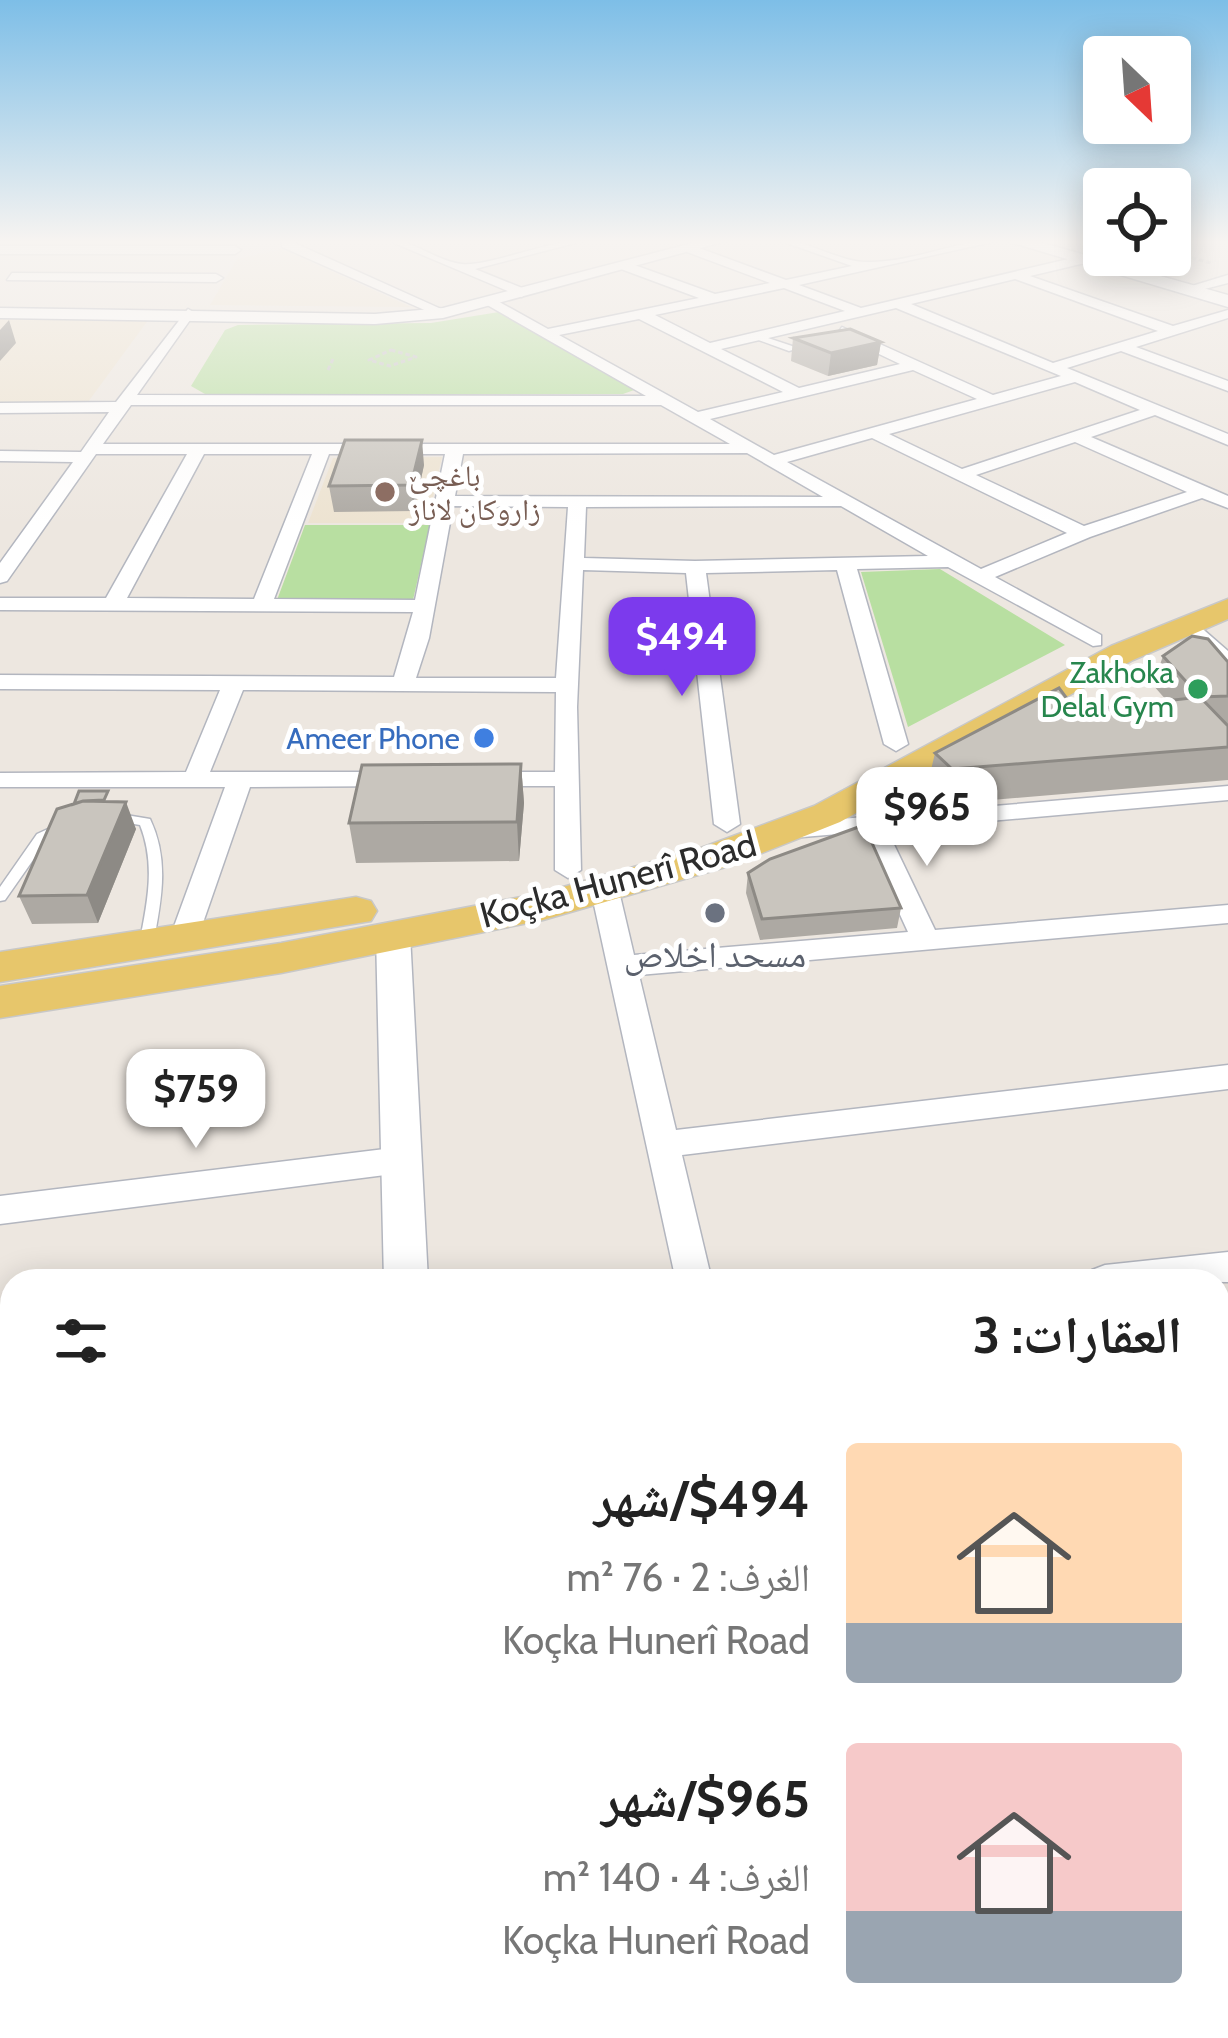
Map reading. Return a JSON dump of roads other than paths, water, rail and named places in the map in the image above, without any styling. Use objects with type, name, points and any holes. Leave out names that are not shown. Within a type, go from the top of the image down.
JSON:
[{"type":"main road","points":[[1,999],[165,942],[568,870],[727,824],[896,744],[1093,640],[1228,581]]},
{"type":"main road","name":"Koçka Hunerî Road","points":[[1,999],[281,958],[605,891],[791,830],[1065,682],[1228,608]]},
{"type":"street","points":[[0,577],[173,335]]},
{"type":"street","points":[[548,335],[1093,640]]},
{"type":"street","points":[[683,335],[795,392]]},
{"type":"street","points":[[707,347],[760,335]]},
{"type":"street","points":[[851,335],[992,400]]},
{"type":"street","points":[[973,335],[1228,440]]},
{"type":"street","points":[[1051,368],[1160,335]]},
{"type":"street","points":[[1120,346],[1223,381]]},
{"type":"street","points":[[694,418],[913,364]]},
{"type":"street","points":[[771,461],[1076,377]]},
{"type":"street","points":[[0,408],[123,404],[400,424],[664,401]]},
{"type":"street","points":[[960,475],[1156,410]]},
{"type":"street","points":[[0,456],[322,449],[400,424],[455,449],[749,449]]},
{"type":"street","points":[[874,433],[1083,533]]},
{"type":"street","points":[[1077,436],[1228,503]]},
{"type":"street","points":[[112,605],[198,449]]},
{"type":"street","points":[[262,605],[322,449]]},
{"type":"street","points":[[403,685],[455,449]]},
{"type":"street","points":[[979,577],[1083,533],[1203,491]]},
{"type":"street","points":[[445,501],[843,502]]},
{"type":"street","points":[[568,870],[567,685],[577,502]]},
{"type":"street","points":[[574,563],[695,567],[948,561]]},
{"type":"street","points":[[846,566],[896,744]]},
{"type":"street","points":[[695,567],[727,824]]},
{"type":"street","points":[[0,604],[424,606]]},
{"type":"street","points":[[1190,624],[1228,664]]},
{"type":"street","points":[[0,682],[567,685]]},
{"type":"street","points":[[195,780],[233,684]]},
{"type":"street","points":[[0,809],[9,780],[568,779]]},
{"type":"street","points":[[165,942],[240,780]]},
{"type":"street","points":[[791,830],[1228,793]]},
{"type":"street","points":[[872,826],[925,938]]},
{"type":"street","points":[[605,891],[691,1269]]},
{"type":"street","points":[[625,966],[1228,914]]},
{"type":"street","points":[[393,934],[406,1269]]},
{"type":"street","points":[[663,1144],[1228,1077]]},
{"type":"street","points":[[0,1210],[401,1160]]},
{"type":"lane","points":[[756,336],[792,349]]},
{"type":"lane","points":[[91,818],[146,822],[155,842],[165,942]]},
{"type":"lane","points":[[0,897],[42,837],[70,823]]},
{"type":"place","name":"باغچێ زاروكان لاناز","points":[[385,492]]},
{"type":"place","name":"Zakhoka Delal Gym","points":[[1198,689]]},
{"type":"place","name":"Ameer Phone","points":[[484,738]]},
{"type":"place","name":"مسحد اخلاص","points":[[715,913]]}]
